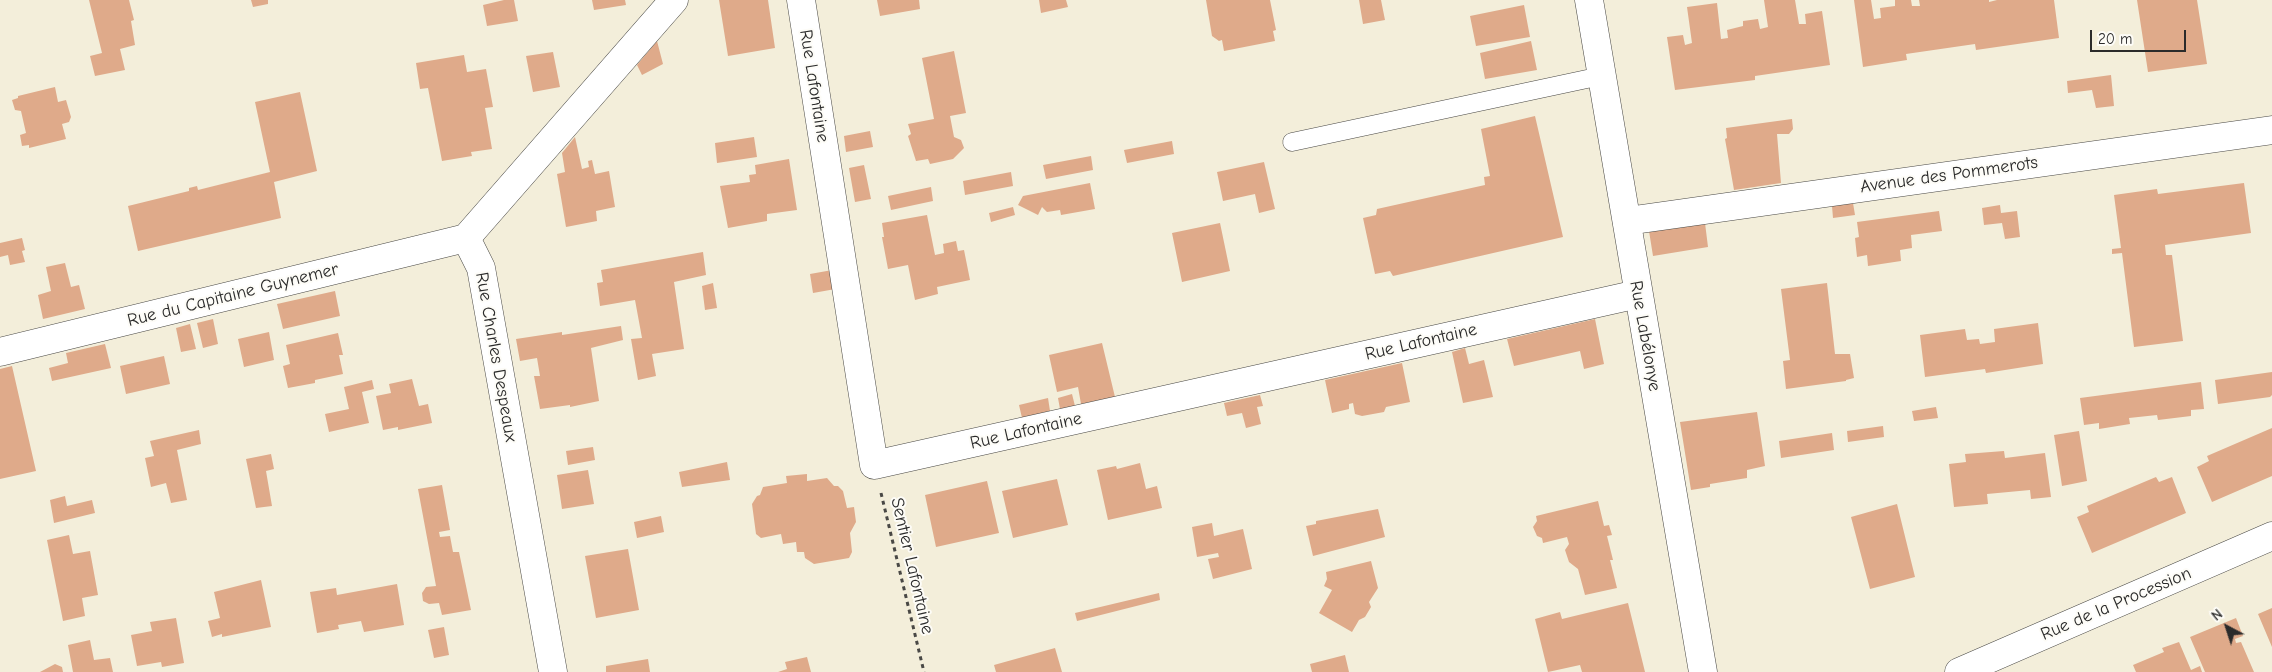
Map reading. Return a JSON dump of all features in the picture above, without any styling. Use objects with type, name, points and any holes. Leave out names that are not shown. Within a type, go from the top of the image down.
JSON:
[{"type":"street","points":[[466,238],[674,0]]},
{"type":"street","name":"Rue Lafontaine","points":[[801,0],[874,466],[1638,294]]},
{"type":"street","name":"Rue Labélonye","points":[[1589,0],[1703,672]]},
{"type":"street","name":"Avenue des Pommerots","points":[[1627,221],[2272,130]]},
{"type":"street","name":"Rue du Capitaine Guynemer","points":[[0,352],[466,238]]},
{"type":"street","name":"Rue Charles Despeaux","points":[[466,238],[481,268],[553,672]]},
{"type":"street","name":"Rue de la Procession","points":[[1959,672],[2272,536]]},
{"type":"lane","points":[[1292,142],[1601,76]]},
{"type":"path","name":"Sentier Lafontaine","points":[[874,466],[924,672]]},
{"type":"building","points":[[89,0],[129,0],[134,20],[131,21],[135,45],[120,49],[125,70],[95,76],[90,56],[102,53]]},
{"type":"building","points":[[251,0],[268,0],[268,4],[253,7]]},
{"type":"building","points":[[504,0],[514,0],[518,21],[487,26],[483,5]]},
{"type":"building","points":[[592,0],[625,0],[626,5],[594,10]]},
{"type":"building","points":[[719,0],[768,0],[775,48],[728,56]]},
{"type":"building","points":[[877,0],[919,0],[920,9],[880,16]]},
{"type":"building","points":[[1039,0],[1066,0],[1068,7],[1041,13]]},
{"type":"building","points":[[1206,0],[1270,0],[1276,30],[1273,31],[1275,41],[1224,51],[1222,40],[1219,41],[1212,36]]},
{"type":"building","points":[[1359,0],[1381,0],[1385,20],[1363,24]]},
{"type":"building","points":[[1764,0],[1795,0],[1799,24],[1806,24],[1805,14],[1822,11],[1830,65],[1755,76],[1755,80],[1675,90],[1667,37],[1683,35],[1685,45],[1692,43],[1687,7],[1717,3],[1721,39],[1728,38],[1727,30],[1743,26],[1743,21],[1758,19],[1760,29],[1768,27]]},
{"type":"building","points":[[1854,0],[1871,0],[1874,19],[1881,18],[1880,8],[1895,6],[1895,0],[1911,0],[1912,6],[1920,6],[1919,0],[1989,0],[1989,2],[1997,0],[2054,0],[2059,38],[1976,50],[1975,44],[1906,54],[1907,60],[1863,67]]},
{"type":"building","points":[[2137,0],[2197,0],[2207,64],[2148,72]]},
{"type":"building","points":[[1524,5],[1530,37],[1476,46],[1470,16]]},
{"type":"building","points":[[657,41],[663,64],[642,75],[637,65]]},
{"type":"building","points":[[1531,41],[1537,70],[1485,79],[1480,53]]},
{"type":"building","points":[[954,51],[966,113],[950,116],[954,137],[961,140],[964,148],[953,159],[930,164],[928,159],[916,161],[908,136],[911,134],[908,124],[934,119],[922,58]]},
{"type":"building","points":[[553,52],[560,87],[533,92],[526,56]]},
{"type":"building","points":[[464,55],[467,72],[486,69],[493,107],[485,108],[492,149],[471,152],[472,156],[442,161],[428,88],[420,89],[416,63]]},
{"type":"building","points":[[2111,75],[2114,106],[2096,108],[2092,90],[2068,93],[2067,81]]},
{"type":"building","points":[[55,87],[58,102],[66,100],[71,117],[69,122],[62,124],[66,139],[29,148],[29,145],[22,146],[20,135],[26,133],[21,111],[15,110],[12,100],[18,98],[18,96]]},
{"type":"building","points":[[300,92],[317,171],[274,182],[281,218],[138,251],[128,206],[189,191],[189,188],[197,186],[198,190],[270,172],[255,102]]},
{"type":"building","points":[[1535,116],[1563,237],[1393,276],[1390,271],[1375,274],[1363,218],[1376,215],[1377,209],[1485,185],[1484,177],[1490,176],[1481,129]]},
{"type":"building","points":[[1792,119],[1793,129],[1789,134],[1777,134],[1781,183],[1734,190],[1725,139],[1727,138],[1726,128]]},
{"type":"building","points":[[870,131],[873,147],[846,152],[844,136]]},
{"type":"building","points":[[575,137],[582,169],[589,167],[588,161],[592,160],[595,174],[609,171],[615,207],[596,211],[597,221],[566,227],[557,174],[565,172],[562,153]]},
{"type":"building","points":[[754,137],[757,157],[717,163],[715,143]]},
{"type":"building","points":[[1172,141],[1174,154],[1127,163],[1124,150]]},
{"type":"building","points":[[1091,156],[1093,170],[1046,179],[1043,165]]},
{"type":"building","points":[[789,159],[797,210],[767,214],[767,221],[728,228],[720,186],[750,182],[749,175],[756,174],[755,165]]},
{"type":"building","points":[[1264,162],[1275,209],[1259,213],[1255,194],[1223,201],[1217,172]]},
{"type":"building","points":[[864,165],[871,199],[855,202],[849,168]]},
{"type":"building","points":[[1011,172],[1013,186],[965,195],[963,181]]},
{"type":"building","points":[[1090,183],[1095,209],[1061,215],[1060,210],[1047,212],[1042,207],[1038,215],[1018,205],[1023,196]]},
{"type":"building","points":[[2244,183],[2251,233],[2165,245],[2166,255],[2172,255],[2183,341],[2134,347],[2122,253],[2112,254],[2112,249],[2121,248],[2114,195],[2157,189],[2158,194]]},
{"type":"building","points":[[931,187],[933,201],[891,210],[888,196]]},
{"type":"building","points":[[1853,203],[1855,215],[1833,218],[1832,206]]},
{"type":"building","points":[[2000,205],[2001,213],[2017,211],[2020,237],[2005,239],[2002,223],[1984,225],[1982,208]]},
{"type":"building","points":[[1013,207],[1015,215],[991,222],[989,213]]},
{"type":"building","points":[[1939,211],[1942,231],[1911,235],[1912,248],[1900,250],[1901,261],[1868,266],[1867,255],[1857,257],[1855,238],[1859,237],[1857,222]]},
{"type":"building","points":[[927,215],[935,255],[944,253],[943,244],[956,241],[958,251],[964,250],[970,280],[937,287],[938,294],[915,300],[908,265],[888,269],[882,237],[884,237],[882,223]]},
{"type":"building","points":[[1220,223],[1230,271],[1182,282],[1172,233]]},
{"type":"building","points":[[1705,223],[1708,247],[1653,256],[1649,231]]},
{"type":"building","points":[[22,238],[25,250],[22,251],[25,262],[10,265],[8,255],[0,257],[0,243]]},
{"type":"building","points":[[703,252],[706,275],[674,282],[684,349],[652,354],[656,376],[638,380],[631,339],[642,338],[635,300],[600,306],[597,283],[603,282],[601,270]]},
{"type":"building","points":[[65,263],[71,287],[79,285],[85,309],[43,319],[38,295],[51,291],[46,267]]},
{"type":"building","points":[[838,269],[841,288],[813,293],[810,274]]},
{"type":"building","points":[[713,283],[717,308],[705,310],[702,286]]},
{"type":"building","points":[[1827,283],[1835,354],[1850,354],[1854,378],[1846,381],[1786,389],[1783,361],[1790,360],[1781,289]]},
{"type":"building","points":[[335,291],[340,316],[283,329],[277,304]]},
{"type":"building","points":[[213,319],[218,344],[203,348],[197,323]]},
{"type":"building","points":[[1595,319],[1604,364],[1584,369],[1580,351],[1514,366],[1507,339]]},
{"type":"building","points":[[2038,323],[2043,364],[1986,373],[1985,369],[1925,377],[1920,335],[1965,329],[1967,340],[1979,339],[1980,344],[1995,342],[1994,329]]},
{"type":"building","points":[[190,324],[196,349],[181,352],[176,328]]},
{"type":"building","points":[[621,326],[623,340],[591,348],[599,401],[570,407],[570,405],[540,409],[534,376],[540,376],[537,358],[520,361],[516,339],[562,332],[562,335]]},
{"type":"building","points":[[269,332],[274,360],[244,367],[238,339]]},
{"type":"building","points":[[338,333],[343,355],[339,355],[343,374],[315,380],[315,383],[288,388],[283,366],[290,364],[286,345]]},
{"type":"building","points":[[1102,343],[1115,397],[1081,404],[1078,387],[1057,392],[1049,355]]},
{"type":"building","points":[[105,344],[111,368],[52,381],[49,368],[68,363],[66,353]]},
{"type":"building","points":[[1465,348],[1469,364],[1484,360],[1493,397],[1463,403],[1452,352]]},
{"type":"building","points":[[164,356],[170,384],[126,394],[120,366]]},
{"type":"building","points":[[1402,363],[1410,402],[1386,407],[1384,412],[1362,416],[1355,414],[1353,403],[1349,404],[1349,409],[1332,413],[1325,380]]},
{"type":"building","points":[[12,366],[36,471],[0,479],[0,369]]},
{"type":"building","points":[[2272,372],[2272,395],[2270,397],[2218,404],[2215,380]]},
{"type":"building","points":[[412,379],[419,406],[428,404],[432,423],[398,430],[398,427],[383,430],[376,396],[391,393],[389,384]]},
{"type":"building","points":[[372,380],[374,389],[362,392],[369,423],[329,432],[325,414],[349,409],[344,387]]},
{"type":"building","points":[[2201,382],[2204,409],[2191,410],[2191,416],[2158,420],[2157,415],[2129,418],[2130,424],[2099,429],[2099,423],[2084,425],[2080,398]]},
{"type":"building","points":[[1072,394],[1075,406],[1060,409],[1058,398]]},
{"type":"building","points":[[1260,395],[1263,406],[1257,407],[1261,424],[1246,428],[1242,413],[1227,416],[1224,403]]},
{"type":"building","points":[[1048,398],[1050,411],[1022,418],[1019,405]]},
{"type":"building","points":[[1936,407],[1938,418],[1914,421],[1912,411]]},
{"type":"building","points":[[1757,412],[1765,466],[1747,470],[1747,478],[1710,484],[1710,487],[1691,490],[1680,422]]},
{"type":"building","points":[[1883,426],[1884,437],[1848,442],[1847,431]]},
{"type":"building","points":[[2272,428],[2272,476],[2212,502],[2197,467],[2209,461],[2207,456]]},
{"type":"building","points":[[199,430],[201,444],[177,450],[187,500],[171,503],[166,483],[151,487],[145,458],[154,456],[150,441]]},
{"type":"building","points":[[2079,431],[2087,481],[2062,486],[2054,435]]},
{"type":"building","points":[[1832,433],[1834,450],[1781,458],[1779,441]]},
{"type":"building","points":[[593,447],[595,460],[568,465],[566,451]]},
{"type":"building","points":[[2004,451],[2005,458],[2045,453],[2051,497],[2031,499],[2030,490],[1987,494],[1988,504],[1954,507],[1949,464],[1966,462],[1965,454]]},
{"type":"building","points":[[271,454],[274,469],[266,471],[272,506],[256,508],[246,459]]},
{"type":"building","points":[[727,462],[730,480],[682,487],[679,472]]},
{"type":"building","points":[[1140,463],[1146,489],[1157,486],[1162,508],[1108,520],[1097,470],[1116,466],[1117,469]]},
{"type":"building","points":[[588,470],[594,504],[562,509],[557,475]]},
{"type":"building","points":[[807,474],[807,481],[827,478],[834,486],[838,486],[843,491],[847,508],[854,507],[856,522],[850,533],[852,552],[849,558],[814,564],[805,558],[804,552],[797,552],[796,542],[783,544],[781,534],[761,538],[756,534],[752,504],[757,496],[760,495],[763,487],[787,483],[786,476]]},
{"type":"building","points":[[2156,477],[2159,482],[2172,477],[2186,513],[2092,553],[2077,517],[2089,512],[2087,506]]},
{"type":"building","points":[[1057,479],[1068,525],[1013,538],[1002,491]]},
{"type":"building","points":[[987,481],[999,533],[936,547],[925,495]]},
{"type":"building","points":[[442,485],[450,530],[439,532],[440,537],[450,536],[453,552],[459,552],[471,610],[442,615],[439,603],[429,604],[423,601],[422,593],[426,587],[436,586],[418,489]]},
{"type":"building","points":[[65,496],[67,506],[92,500],[95,513],[54,523],[50,500]]},
{"type":"building","points":[[1598,501],[1604,526],[1609,525],[1612,535],[1607,536],[1613,560],[1610,560],[1617,588],[1585,595],[1578,569],[1569,562],[1565,550],[1569,544],[1567,537],[1543,543],[1542,538],[1537,536],[1533,527],[1537,521],[1536,516]]},
{"type":"building","points":[[1897,504],[1915,577],[1870,589],[1851,517]]},
{"type":"building","points":[[1378,509],[1385,537],[1313,556],[1306,526],[1316,524],[1316,521]]},
{"type":"building","points":[[661,516],[664,532],[637,538],[634,522]]},
{"type":"building","points":[[1212,523],[1214,536],[1243,529],[1252,569],[1213,579],[1208,559],[1219,557],[1218,553],[1197,557],[1192,527]]},
{"type":"building","points":[[69,535],[73,554],[90,551],[98,595],[82,598],[85,616],[63,621],[47,540]]},
{"type":"building","points":[[628,549],[639,610],[596,618],[585,556]]},
{"type":"building","points":[[1371,561],[1378,588],[1369,602],[1371,607],[1365,617],[1359,620],[1352,632],[1319,613],[1332,590],[1324,586],[1327,579],[1326,572]]},
{"type":"building","points":[[261,580],[271,627],[222,637],[222,634],[212,637],[208,621],[220,618],[214,592]]},
{"type":"building","points":[[397,584],[404,625],[364,632],[361,621],[338,625],[339,629],[317,633],[310,592],[336,588],[337,595]]},
{"type":"building","points":[[1159,593],[1160,600],[1077,621],[1075,613]]},
{"type":"building","points":[[1628,603],[1645,672],[1582,672],[1580,665],[1548,672],[1535,619],[1560,612],[1562,619]]},
{"type":"building","points":[[2272,608],[2272,647],[2258,614]]},
{"type":"building","points":[[176,618],[184,663],[162,667],[161,662],[137,666],[131,635],[152,631],[150,622]]},
{"type":"building","points":[[2236,618],[2243,636],[2235,639],[2236,643],[2241,642],[2254,672],[2205,672],[2190,637]]},
{"type":"building","points":[[444,627],[449,655],[434,658],[428,630]]},
{"type":"building","points":[[90,640],[94,660],[110,658],[113,672],[73,672],[68,645]]},
{"type":"building","points":[[2179,642],[2191,670],[2200,666],[2202,672],[2136,672],[2133,665],[2164,652],[2162,648]]},
{"type":"building","points":[[1055,648],[1062,672],[996,672],[994,665]]},
{"type":"building","points":[[1345,655],[1349,672],[1312,672],[1310,664]]},
{"type":"building","points":[[807,657],[811,672],[778,672],[787,669],[785,662]]},
{"type":"building","points":[[648,659],[650,672],[606,672],[606,666]]},
{"type":"building","points":[[55,664],[62,667],[63,672],[40,672]]}]
